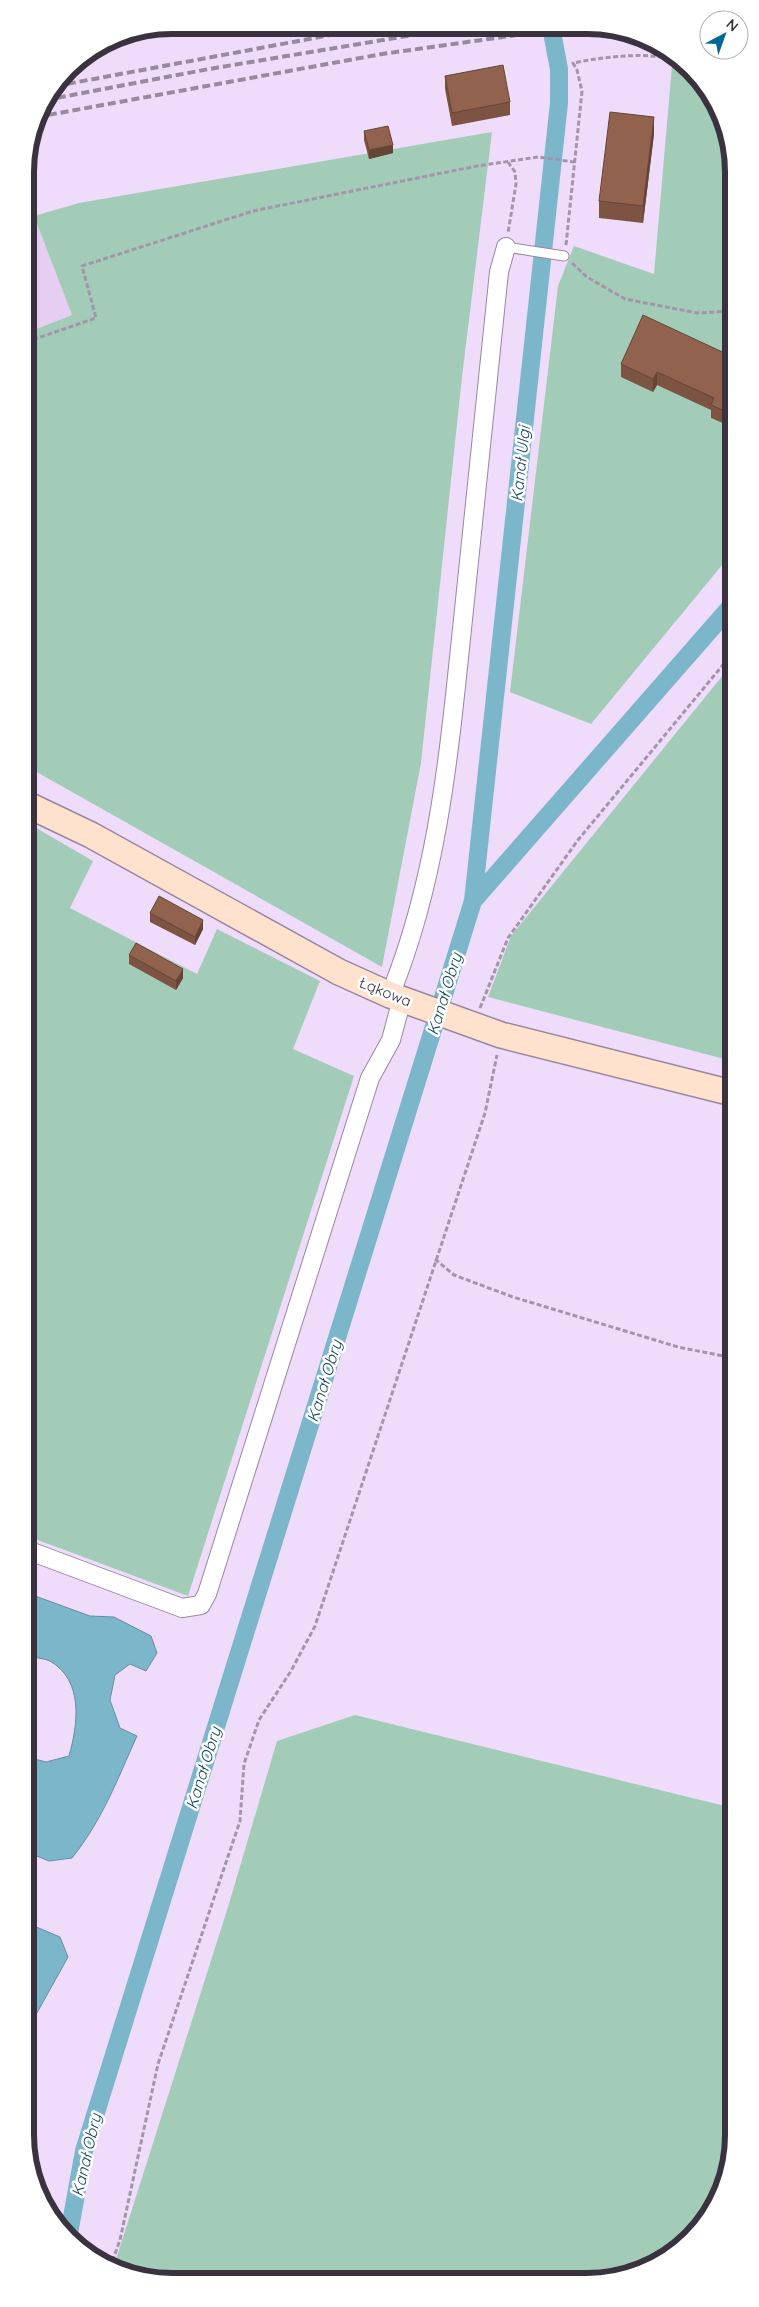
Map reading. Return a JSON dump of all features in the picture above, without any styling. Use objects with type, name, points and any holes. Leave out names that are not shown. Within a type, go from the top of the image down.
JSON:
[{"type":"street","points":[[34,1553],[182,1608],[201,1605],[207,1594],[370,1078],[391,1040],[400,999],[399,974],[428,878],[446,782],[499,272],[506,246]]},
{"type":"street","name":"Łąkowa","points":[[34,790],[50,799],[91,835]]},
{"type":"street","name":"Łąkowa","points":[[34,808],[91,835],[339,972],[400,999],[501,1035],[725,1091]]},
{"type":"lane","points":[[506,246],[560,256]]},
{"type":"path","points":[[661,55],[606,57],[573,63],[577,70],[582,91],[560,256],[587,277],[625,298],[697,312],[725,311]]},
{"type":"path","points":[[34,339],[96,318],[82,266],[254,211],[477,166],[538,157],[574,162]]},
{"type":"path","points":[[506,246],[516,184],[515,172],[508,162]]},
{"type":"path","points":[[472,1025],[508,938],[578,840],[725,662]]},
{"type":"path","points":[[113,2260],[120,2240],[158,2064],[240,1821],[244,1764],[259,1720],[291,1671],[315,1626],[435,1259],[485,1113],[501,1035]]},
{"type":"path","points":[[435,1259],[454,1275],[513,1297],[678,1347],[725,1356]]},
{"type":"shaded area","points":[[34,216],[72,315],[34,330]]},
{"type":"green space","points":[[672,63],[685,74],[707,103],[721,136],[724,154],[725,561],[591,724],[510,692],[558,286],[574,246],[654,274]]},
{"type":"green space","points":[[492,132],[462,377],[421,763],[382,967],[34,771],[34,330],[72,315],[34,216],[79,203]]},
{"type":"green space","points":[[725,673],[725,1059],[488,997],[511,936]]},
{"type":"green space","points":[[34,827],[93,861],[70,908],[197,974],[217,929],[320,981],[293,1049],[354,1076],[188,1596],[34,1539]]},
{"type":"green space","points":[[355,1715],[725,1806],[725,2144],[723,2162],[715,2188],[702,2212],[685,2233],[671,2245],[640,2263],[623,2269],[596,2273],[163,2273],[145,2271],[116,2261],[228,1907],[277,1741]]},
{"type":"water","points":[[34,1596],[90,1616],[114,1617],[151,1636],[157,1653],[146,1671],[130,1664],[115,1675],[110,1700],[120,1728],[137,1736],[109,1799],[83,1843],[72,1858],[49,1861],[34,1855],[34,1759],[46,1762],[69,1756],[75,1730],[76,1704],[69,1680],[61,1670],[48,1660],[34,1657]]},
{"type":"water","points":[[34,1926],[60,1937],[68,1957],[34,2018]]},
{"type":"building","points":[[503,65],[510,102],[452,113],[445,76]]},
{"type":"building","points":[[610,112],[654,117],[643,206],[599,201]]},
{"type":"building","points":[[388,126],[393,145],[369,150],[364,131]]},
{"type":"building","points":[[643,315],[725,353],[725,411],[711,405],[714,398],[657,372],[653,379],[621,364]]},
{"type":"building","points":[[159,896],[203,920],[195,937],[150,913]]},
{"type":"building","points":[[136,943],[183,969],[176,981],[129,955]]},
{"type":"waterway","name":"Kanał Ulgi","points":[[473,901],[559,103],[559,69],[552,34]]},
{"type":"waterway","name":"Kanał Obry","points":[[70,2228],[84,2151],[473,901],[725,613]]},
{"type":"railway","points":[[65,84],[336,34]]},
{"type":"railway","points":[[55,98],[209,69],[419,34]]},
{"type":"railway","points":[[46,115],[382,54],[524,34]]}]
